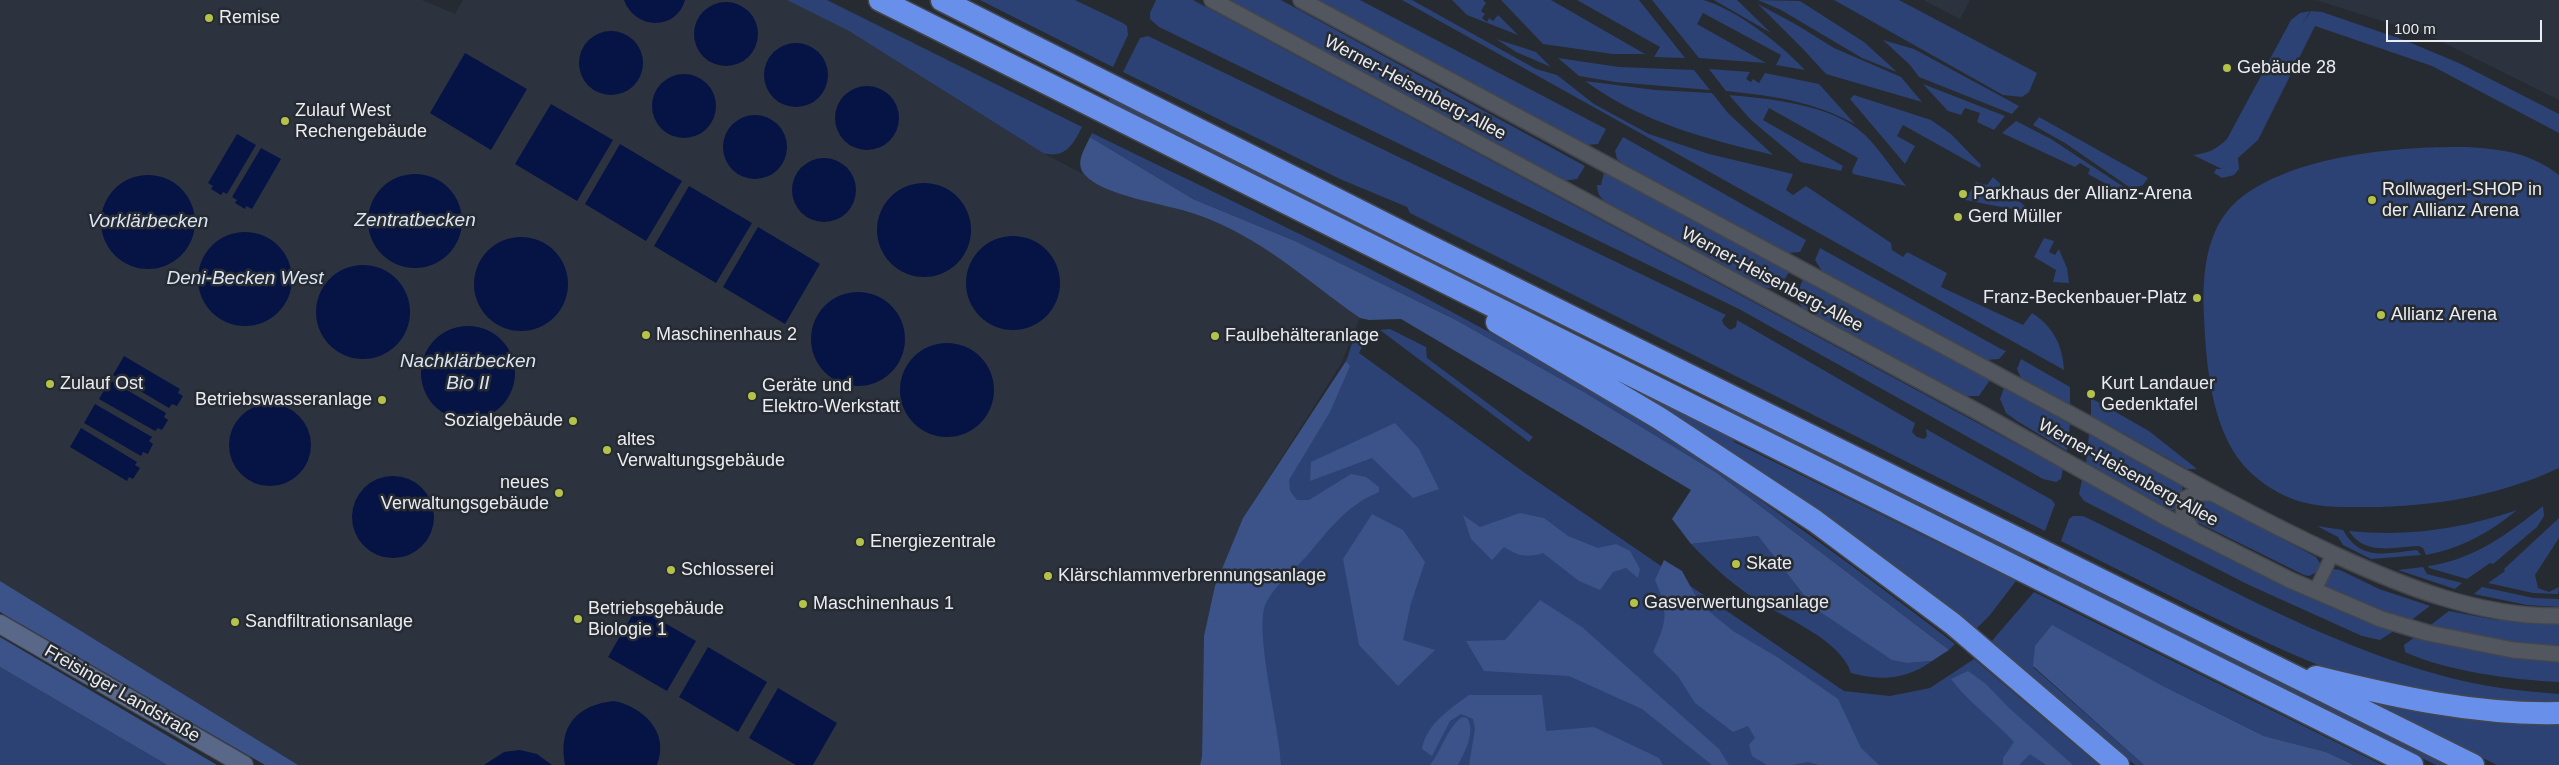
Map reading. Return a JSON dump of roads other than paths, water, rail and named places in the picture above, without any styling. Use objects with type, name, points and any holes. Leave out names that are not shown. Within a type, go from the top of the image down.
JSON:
[{"type":"highway","points":[[880,0],[2412,765]]},
{"type":"highway","points":[[942,0],[2473,765]]},
{"type":"highway","points":[[1378,247],[1397,271],[1502,325],[1659,418],[1815,521],[1953,624],[2118,765]]},
{"type":"highway","points":[[2274,667],[2451,707],[2529,713],[2559,713]]},
{"type":"main road","name":"Freisinger Landstraße","points":[[0,624],[244,765]]},
{"type":"street","name":"Werner-Heisenberg-Allee","points":[[1212,0],[1980,413],[2193,531],[2315,591],[2381,618],[2428,633],[2513,650],[2559,654]]},
{"type":"street","name":"Werner-Heisenberg-Allee","points":[[1302,0],[2086,423],[2210,493],[2333,553],[2416,590],[2500,610],[2559,616]]},
{"type":"street","points":[[2193,531],[2183,514],[2182,507],[2186,499],[2197,493],[2210,493]]},
{"type":"street","points":[[2315,591],[2333,553]]},
{"type":"water","points":[[624,0],[685,0],[673,18],[655,23],[636,17],[629,10]]},
{"type":"water","points":[[726,2],[744,8],[752,16],[758,34],[752,52],[744,60],[726,66],[708,60],[700,52],[694,34],[700,16],[708,8]]},
{"type":"water","points":[[611,31],[629,37],[637,45],[643,63],[637,81],[629,89],[611,95],[593,89],[585,81],[579,63],[585,45],[593,37]]},
{"type":"water","points":[[796,43],[814,49],[822,57],[828,75],[822,93],[814,101],[796,107],[778,101],[770,93],[764,75],[770,57],[778,49]]},
{"type":"water","points":[[465,53],[527,89],[491,150],[430,113]]},
{"type":"water","points":[[684,74],[702,80],[710,88],[716,106],[710,124],[702,132],[684,138],[666,132],[658,124],[652,106],[658,88],[666,80]]},
{"type":"water","points":[[867,86],[885,92],[893,100],[899,118],[893,136],[885,144],[867,150],[849,144],[841,136],[835,118],[841,100],[849,92]]},
{"type":"water","points":[[551,104],[613,140],[577,201],[515,164]]},
{"type":"water","points":[[755,115],[773,121],[781,129],[787,147],[781,165],[773,173],[755,179],[737,173],[729,165],[723,147],[729,129],[737,121]]},
{"type":"water","points":[[237,134],[256,145],[227,194],[223,192],[221,195],[211,189],[213,186],[208,183]]},
{"type":"water","points":[[620,144],[682,181],[646,241],[585,204]]},
{"type":"water","points":[[261,148],[281,159],[252,209],[246,206],[245,209],[235,203],[237,200],[232,197]]},
{"type":"water","points":[[824,158],[842,164],[850,172],[856,190],[850,208],[842,216],[824,222],[806,216],[798,208],[792,190],[798,172],[806,164]]},
{"type":"water","name":"Zentratbecken","points":[[415,174],[433,177],[448,188],[459,203],[462,221],[459,239],[448,254],[433,265],[415,268],[397,265],[382,254],[371,239],[368,221],[371,203],[382,188],[397,177]]},
{"type":"water","name":"Vorklärbecken","points":[[148,175],[166,178],[181,189],[192,204],[195,222],[192,240],[181,255],[166,266],[148,269],[130,266],[115,255],[104,240],[101,222],[104,204],[115,189],[130,178]]},
{"type":"water","points":[[924,183],[942,186],[957,197],[968,212],[971,230],[968,248],[957,263],[942,274],[924,277],[906,274],[891,263],[880,248],[877,230],[880,212],[891,197],[906,186]]},
{"type":"water","points":[[689,186],[752,223],[716,283],[654,246]]},
{"type":"water","points":[[758,227],[820,264],[785,324],[723,287]]},
{"type":"water","name":"Deni-Becken West","points":[[245,232],[263,235],[278,246],[289,261],[292,279],[289,297],[278,312],[263,323],[245,326],[227,323],[212,312],[201,297],[198,279],[201,261],[212,246],[227,235]]},
{"type":"water","points":[[1013,236],[1031,239],[1046,250],[1057,265],[1060,283],[1057,301],[1046,316],[1031,327],[1013,330],[995,327],[980,316],[969,301],[966,283],[969,265],[980,250],[995,239]]},
{"type":"water","name":"Nachklärbecken Bio II","points":[[521,237],[539,241],[554,251],[564,266],[568,284],[564,302],[554,317],[539,327],[521,331],[503,327],[488,317],[478,302],[474,284],[478,266],[488,251],[503,241]]},
{"type":"water","name":"Nachklärbecken Bio II","points":[[363,265],[381,268],[396,279],[407,294],[410,312],[407,330],[396,345],[381,356],[363,359],[345,356],[330,345],[319,330],[316,312],[319,294],[330,279],[345,268]]},
{"type":"water","points":[[858,292],[876,295],[891,306],[902,321],[905,339],[902,357],[891,372],[876,383],[858,386],[840,383],[825,372],[814,357],[811,339],[814,321],[825,306],[840,295]]},
{"type":"water","name":"Nachklärbecken Bio II","points":[[468,326],[486,329],[501,340],[512,355],[515,373],[512,391],[501,406],[486,417],[468,420],[450,417],[435,406],[424,391],[421,373],[424,355],[435,340],[450,329]]},
{"type":"water","points":[[947,343],[965,346],[980,357],[991,372],[994,390],[991,408],[980,423],[965,434],[947,437],[929,434],[914,423],[903,408],[900,390],[903,372],[914,357],[929,346]]},
{"type":"water","points":[[124,356],[180,389],[178,393],[183,396],[177,406],[172,404],[169,408],[113,375]]},
{"type":"water","points":[[110,380],[166,413],[164,417],[168,420],[162,430],[158,428],[155,431],[99,399]]},
{"type":"water","points":[[95,404],[152,437],[149,441],[153,444],[148,454],[143,452],[141,456],[84,423]]},
{"type":"water","points":[[270,404],[286,407],[299,416],[308,429],[311,445],[308,461],[299,474],[286,483],[270,486],[254,483],[241,474],[232,461],[229,445],[232,429],[241,416],[254,407]]},
{"type":"water","points":[[81,428],[137,462],[135,465],[140,468],[133,479],[129,477],[127,481],[70,447]]},
{"type":"water","points":[[393,476],[409,479],[422,488],[431,501],[434,517],[431,533],[422,546],[409,555],[393,558],[377,555],[364,546],[355,533],[352,517],[355,501],[364,488],[377,479]]},
{"type":"water","points":[[637,607],[696,641],[667,691],[608,657]]},
{"type":"water","points":[[708,647],[767,682],[738,732],[679,697]]},
{"type":"water","points":[[778,688],[837,723],[813,765],[796,765],[749,738]]},
{"type":"water","points":[[614,701],[635,709],[651,723],[657,732],[660,742],[657,765],[565,765],[564,740],[567,729],[573,720],[589,707]]},
{"type":"water","points":[[520,750],[537,754],[552,765],[484,765],[504,752]]},
{"type":"place","name":"Remise","points":[[209,18]]},
{"type":"place","name":"Gebäude 28","points":[[2227,68]]},
{"type":"place","name":"Zulauf West Rechengebäude","points":[[285,121]]},
{"type":"place","name":"Parkhaus der Allianz-Arena","points":[[1963,194]]},
{"type":"place","name":"Rollwagerl-SHOP in der Allianz Arena","points":[[2372,200]]},
{"type":"place","name":"Gerd Müller","points":[[1958,217]]},
{"type":"place","name":"Franz-Beckenbauer-Platz","points":[[2197,298]]},
{"type":"place","name":"Allianz Arena","points":[[2381,315]]},
{"type":"place","name":"Maschinenhaus 2","points":[[646,335]]},
{"type":"place","name":"Faulbehälteranlage","points":[[1215,336]]},
{"type":"place","name":"Zulauf Ost","points":[[50,384]]},
{"type":"place","name":"Kurt Landauer Gedenktafel","points":[[2091,394]]},
{"type":"place","name":"Geräte und Elektro-Werkstatt","points":[[752,396]]},
{"type":"place","name":"Betriebswasseranlage","points":[[382,400]]},
{"type":"place","name":"Sozialgebäude","points":[[573,421]]},
{"type":"place","name":"altes Verwaltungsgebäude","points":[[607,450]]},
{"type":"place","name":"neues Verwaltungsgebäude","points":[[559,493]]},
{"type":"place","name":"Energiezentrale","points":[[860,542]]},
{"type":"place","name":"Skate","points":[[1736,564]]},
{"type":"place","name":"Schlosserei","points":[[671,570]]},
{"type":"place","name":"Klärschlammverbrennungsanlage","points":[[1048,576]]},
{"type":"place","name":"Gasverwertungsanlage","points":[[1634,603]]},
{"type":"place","name":"Maschinenhaus 1","points":[[803,604]]},
{"type":"place","name":"Betriebsgebäude Biologie 1","points":[[578,619]]},
{"type":"place","name":"Sandfiltrationsanlage","points":[[235,622]]}]
